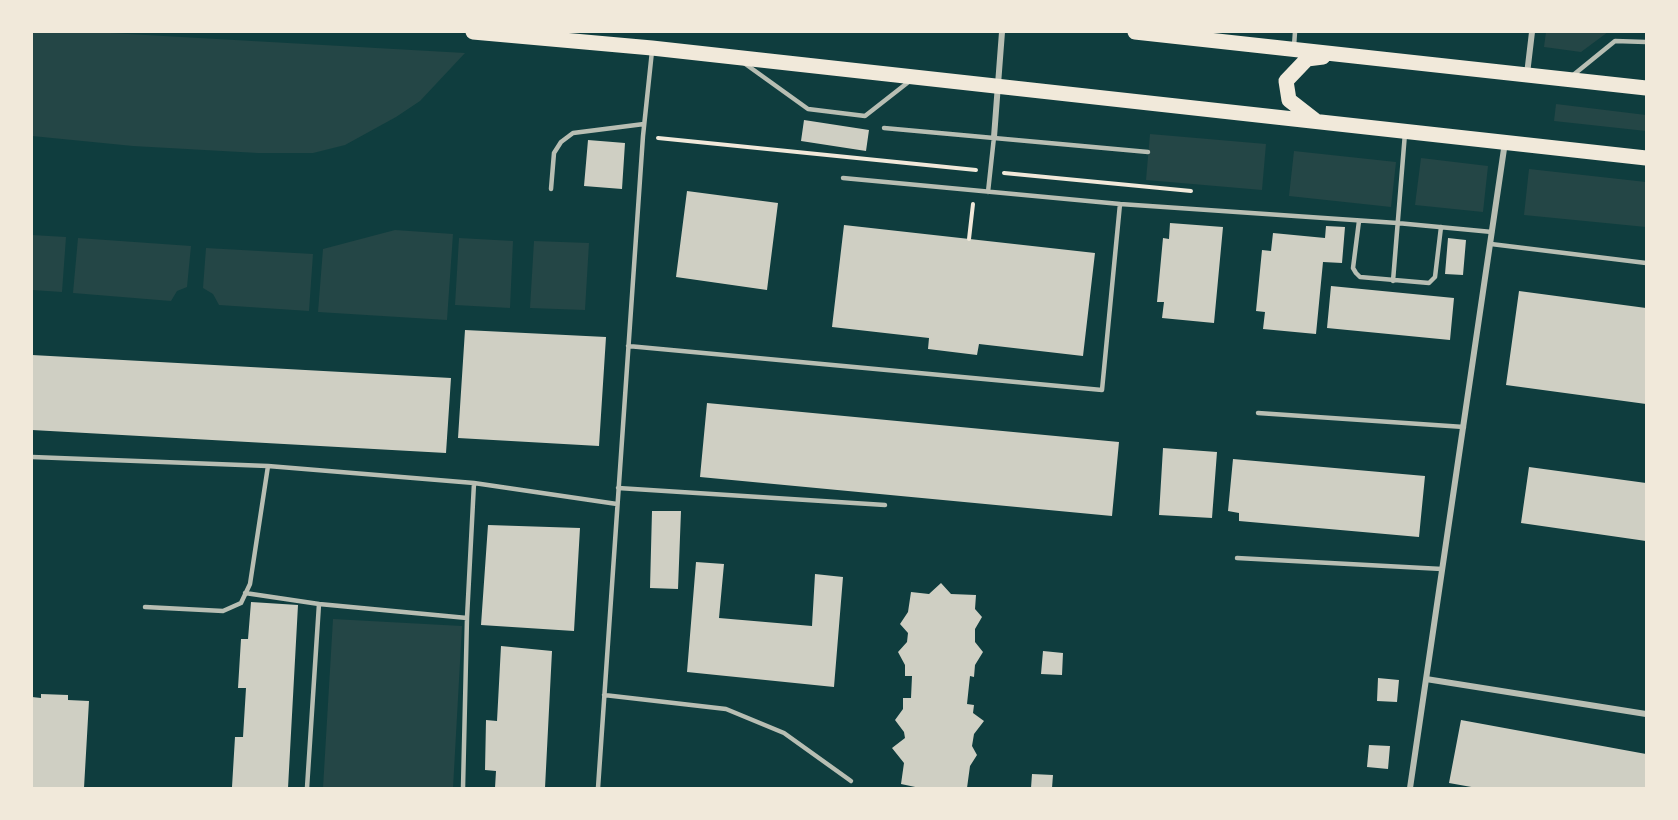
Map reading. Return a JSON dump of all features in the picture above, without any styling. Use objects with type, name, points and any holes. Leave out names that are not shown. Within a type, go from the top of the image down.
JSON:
[{"type":"main road","points":[[473,32],[736,57],[1647,158]]},
{"type":"main road","points":[[1135,32],[1647,88]]},
{"type":"main road","points":[[1316,122],[1289,100],[1286,81],[1306,59],[1341,54]]},
{"type":"street","points":[[994,137],[1002,32]]},
{"type":"street","points":[[1527,74],[1532,32]]},
{"type":"street","points":[[1410,789],[1505,141]]},
{"type":"street","points":[[1426,679],[1647,714]]},
{"type":"lane","points":[[1293,49],[1295,32]]},
{"type":"lane","points":[[1569,79],[1614,40],[1647,42]]},
{"type":"lane","points":[[598,789],[643,136],[652,48]]},
{"type":"lane","points":[[736,57],[808,109],[865,116],[916,77]]},
{"type":"lane","points":[[551,189],[554,153],[561,142],[573,133],[644,124]]},
{"type":"lane","points":[[884,128],[1148,152]]},
{"type":"lane","points":[[1392,280],[1405,130]]},
{"type":"lane","points":[[988,192],[994,137]]},
{"type":"lane","points":[[843,178],[1120,204],[1397,223],[1492,232]]},
{"type":"lane","points":[[628,346],[1102,390],[1120,204]]},
{"type":"lane","points":[[1359,221],[1353,268],[1360,277],[1429,284],[1435,277],[1441,227]]},
{"type":"lane","points":[[1491,244],[1647,263]]},
{"type":"lane","points":[[1258,413],[1464,427]]},
{"type":"lane","points":[[32,457],[268,466],[474,483],[617,504]]},
{"type":"lane","points":[[145,607],[223,611],[241,603],[250,584],[268,466]]},
{"type":"lane","points":[[463,789],[467,618],[474,483]]},
{"type":"lane","points":[[618,488],[885,505]]},
{"type":"lane","points":[[1237,558],[1442,569]]},
{"type":"lane","points":[[245,593],[319,604],[467,618]]},
{"type":"lane","points":[[307,789],[319,604]]},
{"type":"lane","points":[[604,695],[726,710],[784,734],[851,781]]},
{"type":"path","points":[[643,136],[977,170]]},
{"type":"path","points":[[1000,172],[1200,192]]},
{"type":"shaded area","points":[[32,32],[93,32],[465,53],[420,101],[345,145],[313,153],[258,153],[133,146],[32,136]]},
{"type":"shaded area","points":[[1546,32],[1608,32],[1581,52],[1544,47]]},
{"type":"shaded area","points":[[1556,104],[1646,115],[1646,131],[1554,121]]},
{"type":"shaded area","points":[[1150,134],[1266,144],[1262,190],[1146,180]]},
{"type":"shaded area","points":[[1294,151],[1396,162],[1391,207],[1289,196]]},
{"type":"shaded area","points":[[1421,158],[1488,166],[1483,212],[1415,205]]},
{"type":"shaded area","points":[[1529,169],[1646,182],[1646,227],[1524,215]]},
{"type":"shaded area","points":[[395,230],[453,234],[447,320],[318,312],[323,249]]},
{"type":"shaded area","points":[[32,235],[66,237],[62,292],[32,290]]},
{"type":"shaded area","points":[[78,238],[191,246],[187,287],[177,291],[171,301],[73,293]]},
{"type":"shaded area","points":[[459,238],[513,241],[510,308],[455,305]]},
{"type":"shaded area","points":[[534,241],[589,243],[585,310],[530,308]]},
{"type":"shaded area","points":[[206,248],[313,254],[309,311],[219,305],[213,294],[203,288]]},
{"type":"shaded area","points":[[333,619],[462,626],[453,788],[323,788]]},
{"type":"building","points":[[804,120],[869,130],[866,151],[801,141]]},
{"type":"building","points":[[588,140],[625,143],[622,189],[584,186]]},
{"type":"building","points":[[687,191],[778,203],[767,290],[676,277]]},
{"type":"building","points":[[1170,223],[1223,227],[1214,323],[1162,318],[1164,302],[1157,302],[1163,238],[1169,239]]},
{"type":"building","points":[[844,225],[1095,253],[1083,356],[979,344],[977,355],[928,349],[929,338],[832,327]]},
{"type":"building","points":[[1326,226],[1345,227],[1342,263],[1323,262],[1316,334],[1263,329],[1265,312],[1256,311],[1262,250],[1271,251],[1273,233],[1325,238]]},
{"type":"building","points":[[1448,238],[1466,240],[1463,275],[1445,274]]},
{"type":"building","points":[[1331,286],[1454,298],[1450,340],[1327,328]]},
{"type":"building","points":[[1519,291],[1646,308],[1646,404],[1506,385]]},
{"type":"building","points":[[465,330],[606,337],[599,446],[458,438]]},
{"type":"building","points":[[32,355],[451,378],[446,453],[32,430]]},
{"type":"building","points":[[707,403],[1119,442],[1112,516],[700,477]]},
{"type":"building","points":[[1163,448],[1217,452],[1212,518],[1159,515]]},
{"type":"building","points":[[1233,459],[1425,476],[1419,537],[1239,521],[1239,513],[1228,511]]},
{"type":"building","points":[[1529,467],[1646,483],[1646,541],[1521,523]]},
{"type":"building","points":[[652,511],[681,511],[678,589],[650,588]]},
{"type":"building","points":[[488,525],[580,528],[574,631],[481,625]]},
{"type":"building","points":[[696,562],[724,564],[719,618],[812,626],[815,574],[843,577],[834,687],[687,672]]},
{"type":"building","points":[[941,583],[951,594],[976,595],[975,609],[982,617],[975,629],[975,642],[983,652],[975,665],[974,677],[970,676],[967,704],[974,705],[973,713],[984,721],[974,734],[972,746],[977,755],[970,766],[967,788],[920,788],[901,784],[904,763],[892,748],[905,738],[904,732],[895,720],[903,709],[903,698],[911,698],[912,676],[905,676],[905,665],[898,652],[907,642],[908,633],[900,624],[908,612],[911,592],[929,594]]},
{"type":"building","points":[[251,602],[298,605],[288,788],[232,787],[235,737],[243,737],[246,688],[238,688],[241,639],[248,639]]},
{"type":"building","points":[[501,646],[552,651],[545,788],[495,788],[496,771],[485,770],[486,720],[497,721]]},
{"type":"building","points":[[1043,651],[1063,653],[1062,675],[1041,674]]},
{"type":"building","points":[[1378,678],[1399,680],[1397,702],[1377,701]]},
{"type":"building","points":[[41,694],[68,695],[68,700],[89,701],[84,788],[32,788],[32,697],[41,698]]},
{"type":"building","points":[[1461,720],[1646,754],[1646,788],[1477,788],[1449,783]]},
{"type":"building","points":[[1369,745],[1390,746],[1388,769],[1367,767]]},
{"type":"building","points":[[1032,774],[1053,775],[1052,788],[1031,788]]}]
